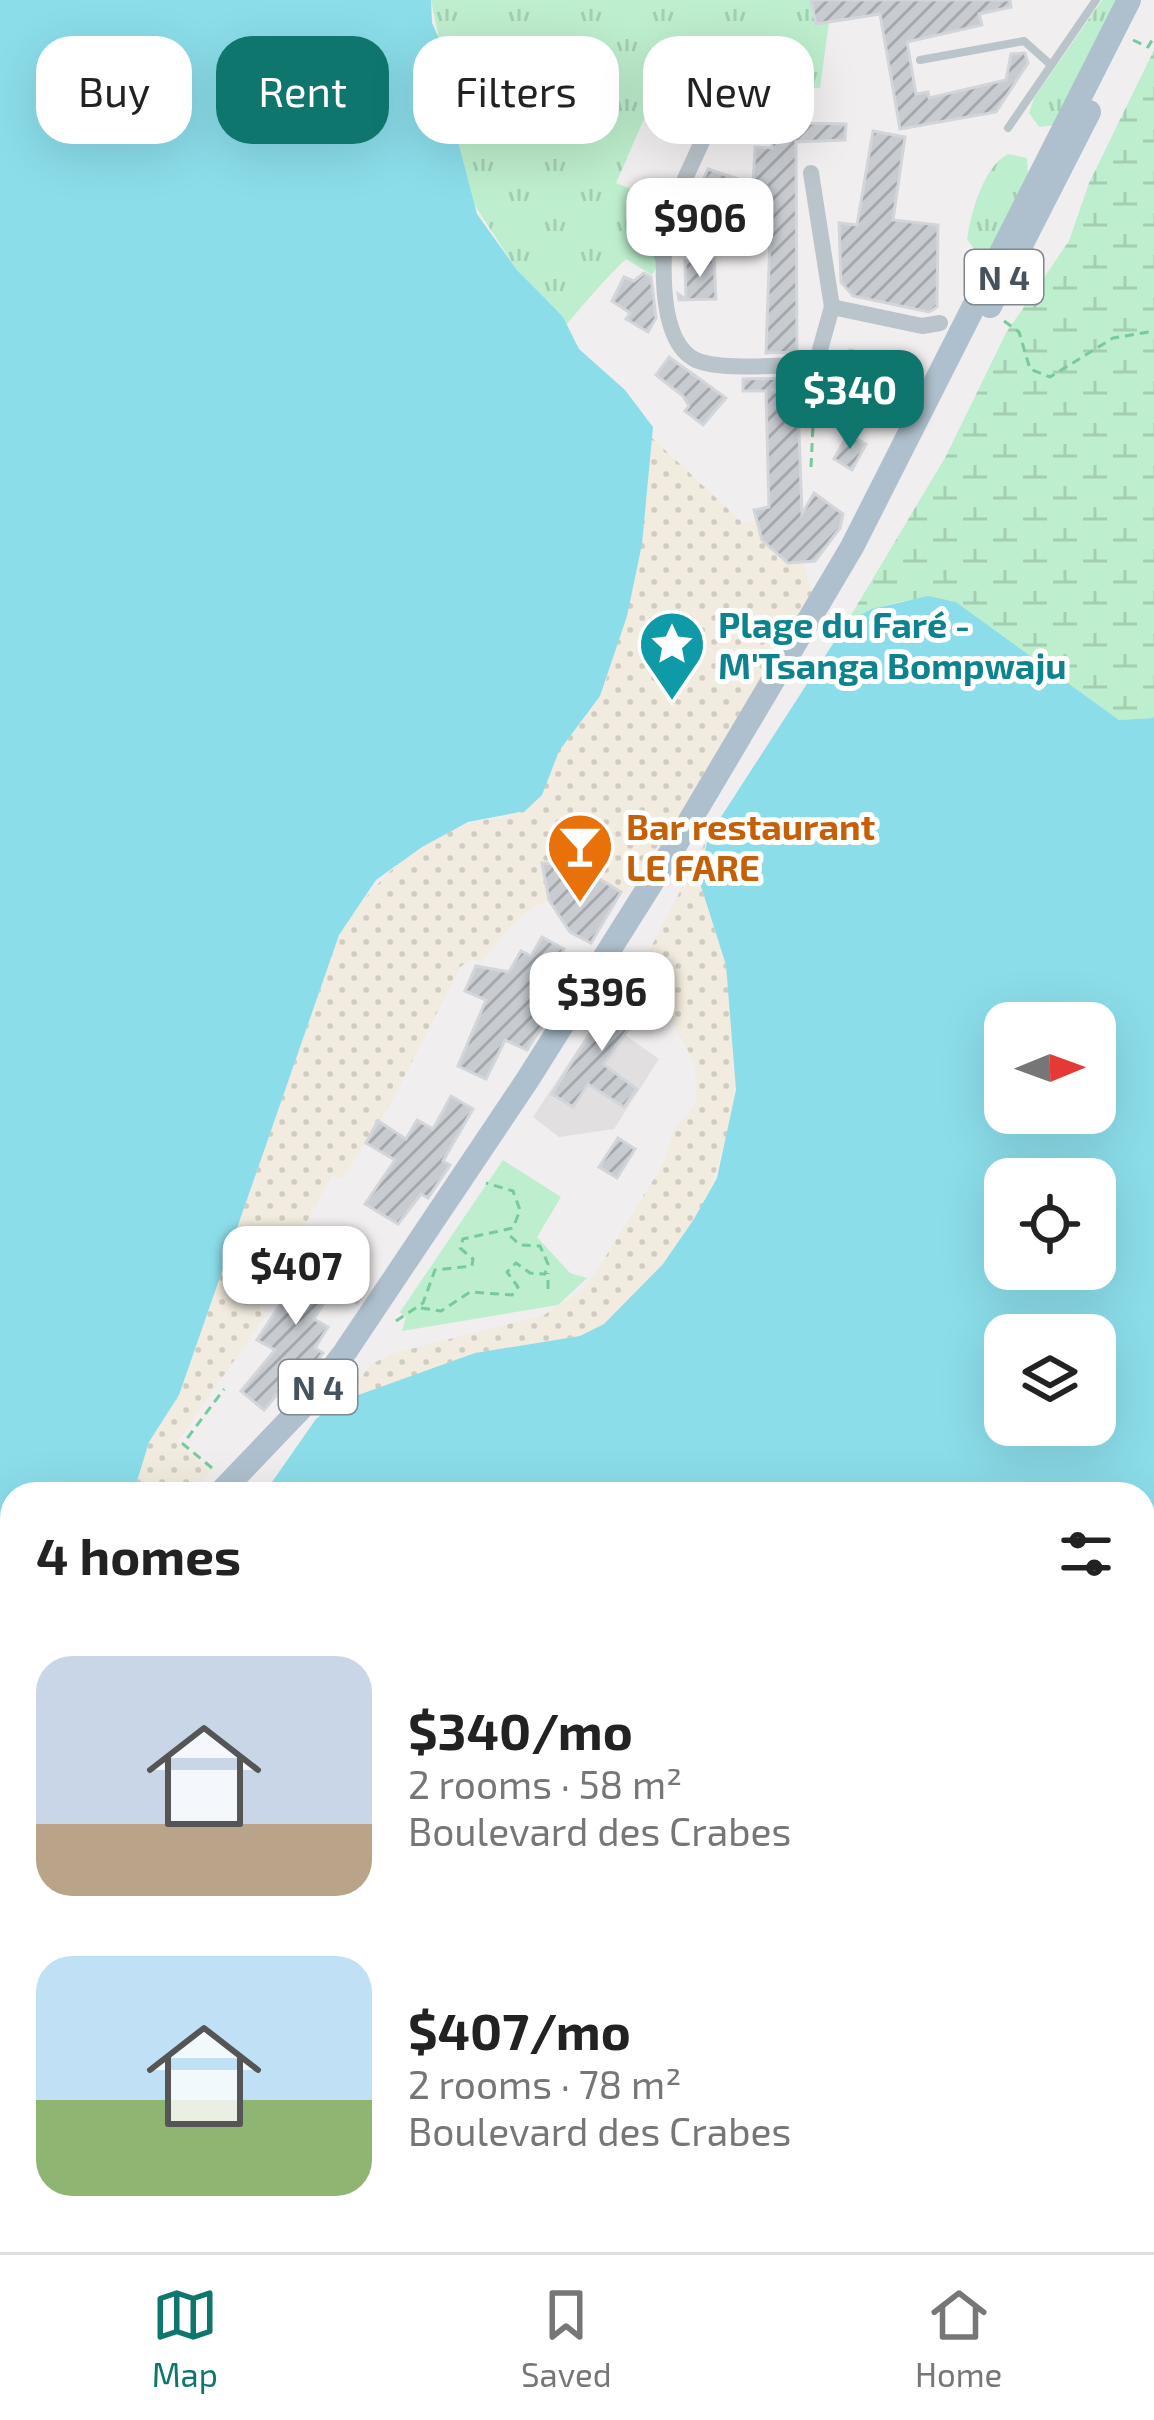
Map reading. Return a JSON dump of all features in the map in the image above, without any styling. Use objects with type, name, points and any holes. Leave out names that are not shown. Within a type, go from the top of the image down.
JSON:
[{"type":"main road","name":"N 4","points":[[852,547],[1129,0]]},
{"type":"main road","name":"N 4","points":[[220,1482],[305,1404],[577,1005],[907,463],[1146,0]]},
{"type":"street","points":[[701,144],[679,193],[669,194],[665,298],[677,344],[698,361],[816,364],[832,307],[811,173]]},
{"type":"street","points":[[832,307],[922,326],[940,323]]},
{"type":"lane","points":[[1008,128],[1096,0]]},
{"type":"lane","points":[[920,60],[1024,41],[1051,65]]},
{"type":"path","points":[[1126,37],[1148,47],[1154,37]]},
{"type":"path","points":[[986,312],[1019,332],[1030,369],[1050,377],[1114,338],[1154,332]]},
{"type":"path","points":[[811,467],[816,364]]},
{"type":"path","points":[[480,1179],[514,1191],[520,1210],[507,1233]]},
{"type":"path","points":[[507,1233],[520,1245],[540,1246],[548,1289]]},
{"type":"path","points":[[396,1321],[419,1307],[432,1272],[472,1266],[473,1259],[460,1248],[463,1239],[507,1233]]},
{"type":"path","points":[[419,1307],[441,1312],[474,1292],[512,1295],[518,1287],[507,1272],[516,1263],[536,1275],[547,1271]]},
{"type":"path","points":[[218,1482],[183,1444],[224,1389]]},
{"type":"shaded area","points":[[599,1017],[659,1059],[614,1129],[559,1137],[533,1117]]},
{"type":"green space","points":[[431,0],[811,0],[816,24],[829,22],[820,88],[814,88],[814,36],[643,36],[643,121],[616,183],[661,201],[656,268],[652,275],[626,259],[567,324],[517,270],[470,198],[458,144],[619,144],[619,36],[438,36]]},
{"type":"green space","points":[[1102,0],[1122,0],[1055,125],[1039,127],[1029,113],[1034,98]]},
{"type":"green space","points":[[1154,50],[1154,718],[1119,720],[956,602],[900,602],[847,622],[946,456],[1006,333],[1069,241],[1089,183]]},
{"type":"green space","points":[[1008,154],[1027,158],[1028,175],[986,259],[980,258],[967,239],[972,217],[985,180]]},
{"type":"green space","points":[[503,1160],[561,1197],[537,1237],[570,1273],[587,1278],[558,1305],[402,1331],[406,1317],[400,1312]]},
{"type":"sand","points":[[650,436],[743,523],[757,521],[762,540],[788,563],[803,562],[812,591],[647,870],[626,893],[576,894],[541,904],[513,925],[481,962],[472,959],[460,967],[390,1105],[342,1179],[332,1175],[258,1310],[265,1316],[178,1441],[210,1471],[202,1482],[137,1482],[149,1442],[179,1395],[339,935],[371,892],[410,855],[456,828],[509,817],[606,681],[638,563]]},
{"type":"sand","points":[[708,837],[699,880],[726,965],[736,1062],[733,1118],[706,1201],[663,1264],[604,1324],[580,1336],[475,1353],[346,1400],[370,1365],[391,1354],[544,1315],[582,1290],[598,1269],[665,1161],[674,1130],[696,1103],[695,1064],[652,983],[645,959]]},
{"type":"water","points":[[0,0],[431,0],[438,36],[413,36],[413,144],[459,144],[477,214],[517,270],[563,317],[579,349],[625,390],[653,427],[642,544],[627,616],[600,696],[559,751],[542,795],[525,811],[468,822],[422,847],[376,880],[339,935],[179,1395],[149,1442],[137,1482],[0,1482]]},
{"type":"water","points":[[928,596],[956,602],[1119,720],[1154,718],[1154,1482],[272,1482],[316,1419],[336,1403],[475,1353],[580,1336],[604,1324],[663,1264],[694,1219],[717,1178],[736,1090],[726,965],[699,880],[708,837],[847,622],[872,609]]},
{"type":"building","points":[[811,0],[1010,0],[1011,7],[979,14],[982,25],[907,42],[916,94],[928,92],[929,98],[1006,80],[1011,54],[1025,53],[1028,63],[996,112],[900,129],[880,14],[816,24]]},
{"type":"building","points":[[814,123],[846,124],[845,140],[814,141]]},
{"type":"building","points":[[873,131],[905,137],[893,220],[938,225],[937,307],[929,312],[853,296],[841,282],[839,223],[857,225]]},
{"type":"building","points":[[772,144],[796,144],[797,352],[766,353],[767,187],[753,186],[755,147],[772,148]]},
{"type":"building","points":[[708,169],[741,180],[718,235],[687,215]]},
{"type":"building","points":[[714,259],[716,299],[679,300],[678,294],[686,299],[685,261]]},
{"type":"building","points":[[644,273],[651,277],[656,318],[648,332],[626,319],[630,313],[612,301],[624,277],[634,281]]},
{"type":"building","points":[[850,350],[882,359],[867,412],[833,403]]},
{"type":"building","points":[[669,357],[726,398],[703,425],[685,411],[689,406],[683,396],[656,375]]},
{"type":"building","points":[[796,378],[797,394],[771,389],[798,405],[802,514],[814,493],[843,514],[840,528],[815,561],[788,563],[762,540],[754,510],[769,507],[766,391],[743,391],[743,379]]},
{"type":"building","points":[[848,434],[866,444],[852,470],[834,459]]},
{"type":"building","points":[[542,863],[578,866],[621,892],[591,943],[570,932],[549,900]]},
{"type":"building","points":[[542,937],[564,949],[553,968],[560,972],[547,1005],[553,1008],[527,1050],[505,1040],[486,1079],[458,1066],[486,1000],[465,991],[476,966],[509,972],[521,951],[531,956]]},
{"type":"building","points":[[619,987],[646,1005],[603,1064],[637,1089],[624,1107],[588,1084],[573,1107],[552,1094]]},
{"type":"building","points":[[451,1096],[473,1109],[443,1161],[450,1165],[428,1198],[421,1194],[398,1224],[365,1204],[395,1160],[366,1143],[378,1121],[406,1139],[417,1120],[433,1129]]},
{"type":"building","points":[[618,1138],[635,1149],[617,1178],[599,1167]]},
{"type":"building","points":[[309,1254],[364,1292],[357,1303],[333,1288],[314,1319],[328,1327],[315,1348],[323,1353],[309,1372],[301,1367],[264,1410],[241,1391],[275,1350],[257,1340],[287,1294],[278,1288],[295,1261],[302,1266]]},
{"type":"place","name":"Plage du Faré - M'Tsanga Bompwaju","points":[[672,703]]},
{"type":"place","name":"Bar restaurant LE FARE","points":[[580,905]]}]
